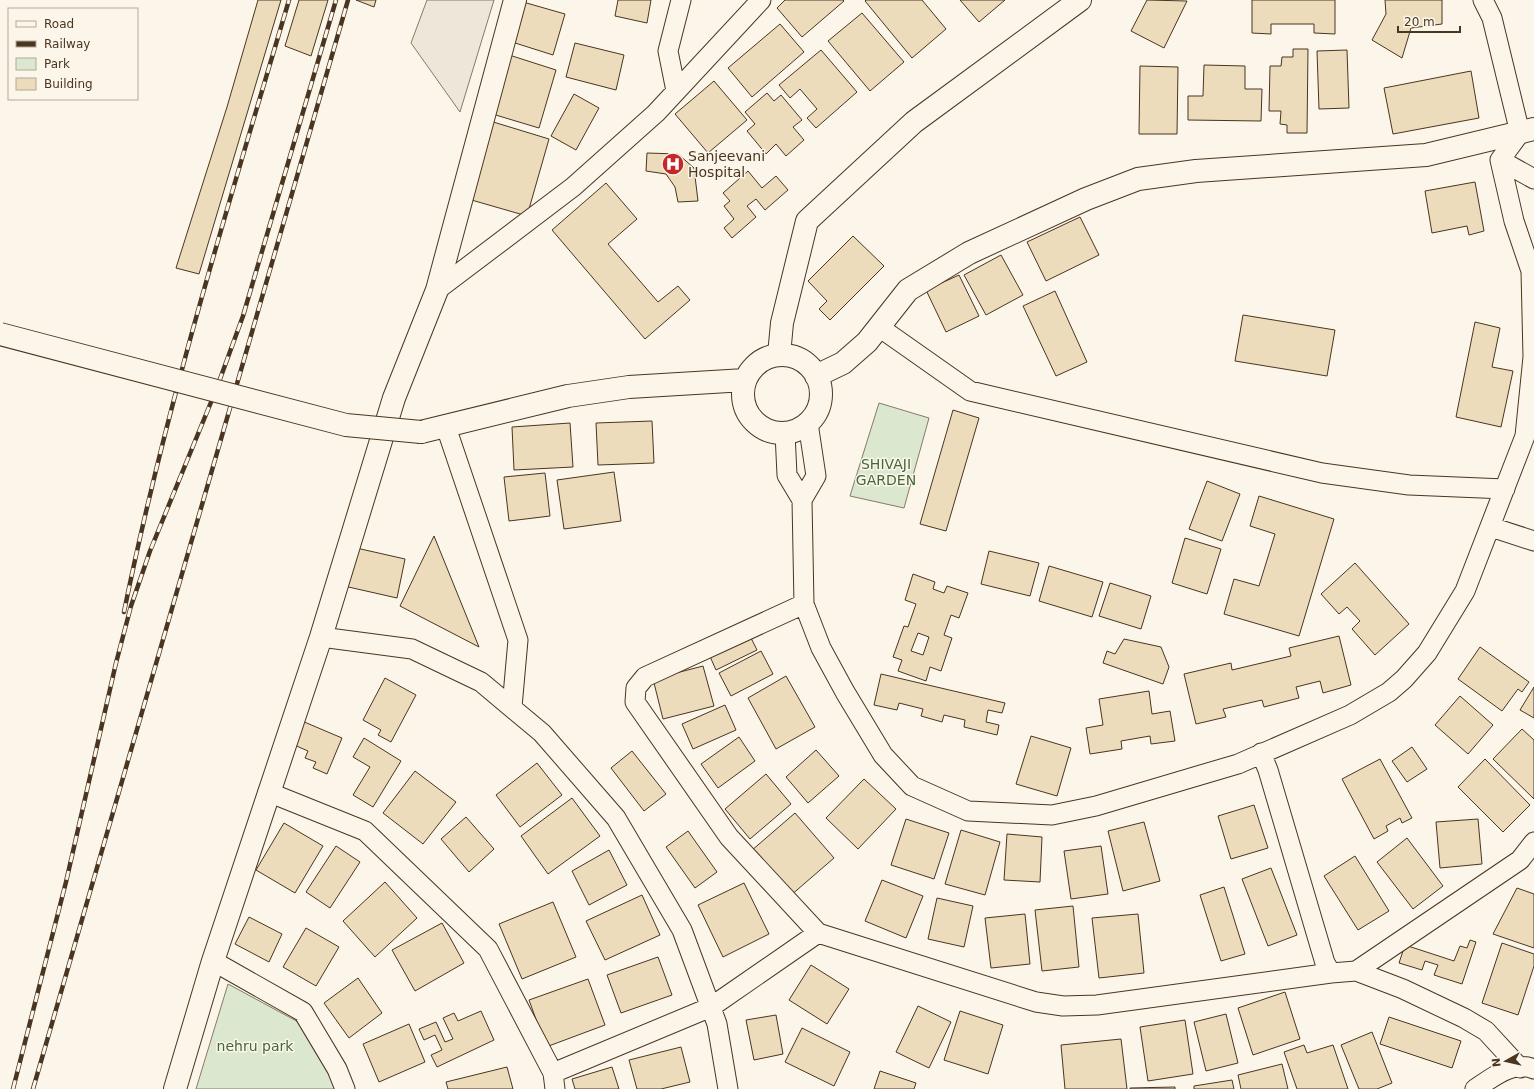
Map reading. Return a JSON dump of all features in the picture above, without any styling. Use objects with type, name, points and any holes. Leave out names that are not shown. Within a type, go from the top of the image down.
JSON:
[{"type":"main road","points":[[175,1089],[213,961],[268,792],[321,637],[394,398],[437,290],[515,0]]},
{"type":"main road","points":[[779,355],[782,323],[807,221],[914,122],[1080,0]]},
{"type":"main road","points":[[816,376],[843,363],[867,342],[908,290],[969,252],[1086,199],[1138,180],[1196,171],[1426,155],[1527,131]]},
{"type":"main road","points":[[0,334],[346,425],[421,432],[568,396],[629,388],[745,380]]},
{"type":"main road","points":[[779,355],[790,356],[801,360],[810,366],[820,386],[821,397],[819,408],[808,423],[796,431],[773,433],[763,429],[754,422],[747,413],[744,402],[745,380],[750,370],[759,363],[768,357],[779,355]]},
{"type":"street","points":[[676,92],[668,51],[681,0]]},
{"type":"street","points":[[437,290],[573,186],[656,113],[761,0]]},
{"type":"street","points":[[1483,0],[1492,18],[1527,131],[1500,160]]},
{"type":"street","points":[[1500,160],[1534,179]]},
{"type":"street","points":[[784,433],[787,475],[802,500],[804,604],[821,648],[845,692],[883,755],[912,786],[968,811],[1052,815],[1096,806],[1238,764],[1350,715],[1389,692],[1404,679],[1427,653],[1465,590],[1491,527],[1524,436],[1533,357],[1530,271],[1514,221],[1500,160]]},
{"type":"street","points":[[879,327],[970,392],[1322,473],[1409,485],[1505,489]]},
{"type":"street","points":[[802,500],[816,476],[808,423]]},
{"type":"street","points":[[446,427],[518,640],[512,708]]},
{"type":"street","points":[[1491,527],[1534,541]]},
{"type":"street","points":[[804,604],[645,677],[636,688],[635,702],[730,837],[818,933],[1036,1002],[1063,1006],[1097,1005],[1332,973],[1356,972],[1403,989],[1486,1031],[1527,1068]]},
{"type":"street","points":[[321,637],[412,649],[481,682],[542,733],[616,818],[682,930],[717,1024],[728,1089]]},
{"type":"street","points":[[1261,753],[1268,770],[1324,963],[1332,973]]},
{"type":"street","points":[[268,792],[365,831],[488,949],[554,1081],[711,1007],[818,933]]},
{"type":"street","points":[[1356,972],[1527,863],[1534,842]]},
{"type":"street","points":[[213,961],[303,1012],[337,1069],[345,1089]]},
{"type":"street","points":[[1475,1089],[1505,1069],[1527,1068]]},
{"type":"green space","name":"SHIVAJI GARDEN","points":[[879,403],[929,418],[904,508],[850,496]]},
{"type":"green space","name":"nehru park","points":[[228,984],[302,1024],[338,1089],[196,1089]]},
{"type":"shaded area","points":[[427,0],[494,0],[460,112],[411,43]]},
{"type":"building","points":[[258,0],[281,0],[199,274],[176,268],[227,107]]},
{"type":"building","points":[[299,0],[328,0],[311,56],[285,46]]},
{"type":"building","points":[[356,0],[376,0],[374,7]]},
{"type":"building","points":[[618,0],[651,0],[647,23],[615,16]]},
{"type":"building","points":[[785,0],[844,1],[802,37],[777,8]]},
{"type":"building","points":[[922,0],[946,29],[912,58],[865,1]]},
{"type":"building","points":[[960,0],[1005,0],[979,22]]},
{"type":"building","points":[[1147,0],[1187,1],[1164,48],[1131,31]]},
{"type":"building","points":[[1252,0],[1335,0],[1335,34],[1314,33],[1314,24],[1271,24],[1271,34],[1252,33]]},
{"type":"building","points":[[1385,0],[1442,0],[1442,24],[1411,28],[1402,58],[1372,40],[1386,14]]},
{"type":"building","points":[[523,2],[565,14],[553,55],[512,42]]},
{"type":"building","points":[[862,13],[904,62],[870,91],[828,41]]},
{"type":"building","points":[[780,24],[804,52],[752,97],[728,68]]},
{"type":"building","points":[[575,43],[624,55],[616,90],[566,77]]},
{"type":"building","points":[[1293,49],[1308,49],[1307,133],[1287,133],[1287,125],[1280,124],[1281,111],[1269,111],[1270,66],[1281,66],[1282,57],[1293,57]]},
{"type":"building","points":[[821,50],[857,92],[816,128],[807,118],[817,109],[800,89],[790,98],[779,85]]},
{"type":"building","points":[[1347,50],[1349,108],[1319,109],[1317,51]]},
{"type":"building","points":[[506,54],[556,70],[539,128],[489,113]]},
{"type":"building","points":[[1204,65],[1245,66],[1245,89],[1262,89],[1261,121],[1188,120],[1188,96],[1203,96]]},
{"type":"building","points":[[1140,66],[1178,67],[1177,134],[1139,134]]},
{"type":"building","points":[[1471,71],[1479,118],[1393,134],[1384,88]]},
{"type":"building","points":[[714,81],[747,120],[708,153],[675,114]]},
{"type":"building","points":[[767,93],[774,101],[781,95],[802,120],[793,127],[804,140],[786,156],[776,144],[766,154],[747,131],[755,124],[745,112]]},
{"type":"building","points":[[574,94],[599,108],[576,150],[551,136]]},
{"type":"building","points":[[490,121],[549,139],[527,216],[468,199]]},
{"type":"building","points":[[647,153],[678,154],[694,168],[698,201],[678,202],[675,187],[666,174],[646,171]]},
{"type":"building","points":[[748,171],[762,188],[776,176],[788,190],[765,210],[756,199],[747,206],[756,217],[732,238],[724,228],[734,219],[724,206],[730,201],[723,193]]},
{"type":"building","points":[[1475,182],[1484,231],[1469,235],[1467,226],[1432,233],[1425,191]]},
{"type":"building","points":[[606,183],[637,219],[608,244],[658,302],[678,286],[690,300],[645,339],[552,230]]},
{"type":"building","points":[[1080,217],[1099,255],[1046,281],[1027,242]]},
{"type":"building","points":[[853,236],[884,266],[830,320],[819,309],[827,301],[808,281]]},
{"type":"building","points":[[1001,255],[1023,295],[986,315],[964,275]]},
{"type":"building","points":[[959,275],[979,316],[946,332],[926,290]]},
{"type":"building","points":[[1055,291],[1087,362],[1056,376],[1023,306]]},
{"type":"building","points":[[1243,315],[1335,330],[1327,376],[1235,361]]},
{"type":"building","points":[[1475,322],[1500,328],[1492,367],[1513,371],[1501,427],[1456,417]]},
{"type":"building","points":[[953,410],[979,418],[946,531],[920,524]]},
{"type":"building","points":[[652,421],[654,463],[598,465],[596,423]]},
{"type":"building","points":[[570,423],[573,467],[514,470],[512,427]]},
{"type":"building","points":[[614,472],[621,521],[564,529],[557,480]]},
{"type":"building","points":[[545,473],[550,516],[509,521],[504,477]]},
{"type":"building","points":[[1207,481],[1240,494],[1222,541],[1189,529]]},
{"type":"building","points":[[1259,496],[1334,519],[1299,636],[1224,614],[1234,579],[1259,586],[1275,534],[1250,526]]},
{"type":"building","points":[[434,536],[479,647],[400,606]]},
{"type":"building","points":[[1185,538],[1221,549],[1207,594],[1172,583]]},
{"type":"building","points":[[352,547],[405,559],[397,598],[344,586]]},
{"type":"building","points":[[989,551],[1039,563],[1030,596],[981,584]]},
{"type":"building","points":[[1355,563],[1409,624],[1375,655],[1352,629],[1360,621],[1347,607],[1339,614],[1321,594]]},
{"type":"building","points":[[1049,566],[1103,582],[1092,617],[1039,601]]},
{"type":"building","points":[[913,574],[935,582],[933,589],[944,593],[947,586],[968,593],[959,618],[951,615],[944,635],[952,638],[941,671],[930,667],[926,681],[898,671],[902,660],[893,657],[904,626],[908,627],[916,604],[905,600]],"holes":[[[918,633],[929,637],[923,655],[911,651]]]},
{"type":"building","points":[[1110,583],[1151,596],[1141,629],[1099,616]]},
{"type":"building","points":[[748,632],[757,650],[716,670],[708,652]]},
{"type":"building","points":[[1339,636],[1351,685],[1323,693],[1320,681],[1296,687],[1299,698],[1264,707],[1262,700],[1223,709],[1226,717],[1196,724],[1184,674],[1231,663],[1232,670],[1291,656],[1289,648]]},
{"type":"building","points":[[1124,639],[1161,647],[1169,667],[1163,684],[1103,663],[1107,651],[1115,654]]},
{"type":"building","points":[[1480,647],[1529,682],[1522,692],[1518,689],[1502,711],[1458,679]]},
{"type":"building","points":[[761,651],[773,674],[731,696],[719,673]]},
{"type":"building","points":[[703,666],[714,706],[663,719],[653,679]]},
{"type":"building","points":[[881,674],[1005,703],[1002,713],[988,710],[986,722],[999,725],[997,735],[964,727],[965,720],[944,715],[942,722],[921,716],[923,709],[899,703],[897,710],[874,705]]},
{"type":"building","points":[[786,676],[815,727],[776,749],[748,698]]},
{"type":"building","points":[[385,678],[416,695],[391,742],[378,735],[381,730],[363,720]]},
{"type":"building","points":[[1534,687],[1534,718],[1520,710]]},
{"type":"building","points":[[1149,691],[1152,714],[1170,711],[1175,741],[1151,744],[1150,736],[1121,741],[1122,749],[1090,754],[1086,728],[1103,725],[1099,699]]},
{"type":"building","points":[[1460,696],[1493,725],[1468,754],[1435,725]]},
{"type":"building","points":[[725,705],[736,730],[693,749],[682,724]]},
{"type":"building","points":[[302,721],[342,738],[327,774],[313,768],[316,762],[305,758],[308,751],[292,744]]},
{"type":"building","points":[[1522,729],[1534,740],[1534,799],[1493,759]]},
{"type":"building","points":[[1031,736],[1071,748],[1057,796],[1016,784]]},
{"type":"building","points":[[739,737],[755,761],[718,788],[701,764]]},
{"type":"building","points":[[364,738],[401,761],[373,807],[353,795],[370,767],[353,757]]},
{"type":"building","points":[[1412,747],[1427,769],[1407,782],[1392,761]]},
{"type":"building","points":[[816,750],[839,776],[808,803],[786,777]]},
{"type":"building","points":[[632,751],[666,794],[644,811],[611,768]]},
{"type":"building","points":[[1380,759],[1412,818],[1402,823],[1400,818],[1386,826],[1388,831],[1374,839],[1342,779]]},
{"type":"building","points":[[1485,759],[1530,805],[1503,832],[1458,787]]},
{"type":"building","points":[[537,763],[562,795],[520,827],[496,795]]},
{"type":"building","points":[[415,771],[456,802],[423,844],[383,813]]},
{"type":"building","points":[[766,774],[791,804],[750,839],[725,809]]},
{"type":"building","points":[[864,779],[896,809],[858,849],[826,818]]},
{"type":"building","points":[[572,798],[600,836],[548,874],[521,836]]},
{"type":"building","points":[[1254,805],[1268,848],[1231,859],[1218,816]]},
{"type":"building","points":[[795,813],[834,858],[790,896],[751,851]]},
{"type":"building","points":[[466,817],[494,849],[469,872],[441,839]]},
{"type":"building","points":[[906,819],[949,833],[934,879],[891,865]]},
{"type":"building","points":[[1478,819],[1482,864],[1440,868],[1436,822]]},
{"type":"building","points":[[1144,822],[1160,881],[1123,891],[1108,831]]},
{"type":"building","points":[[284,823],[323,846],[295,893],[256,870]]},
{"type":"building","points":[[961,830],[1000,842],[985,895],[945,884]]},
{"type":"building","points":[[688,831],[717,872],[695,888],[666,847]]},
{"type":"building","points":[[1007,834],[1042,837],[1040,882],[1004,880]]},
{"type":"building","points":[[1407,838],[1443,886],[1413,909],[1377,862]]},
{"type":"building","points":[[336,846],[360,862],[330,908],[306,892]]},
{"type":"building","points":[[1101,846],[1108,894],[1071,899],[1064,851]]},
{"type":"building","points":[[609,850],[627,885],[589,905],[572,871]]},
{"type":"building","points":[[1355,856],[1389,911],[1358,930],[1324,876]]},
{"type":"building","points":[[1271,868],[1297,935],[1268,946],[1242,879]]},
{"type":"building","points":[[882,880],[923,896],[906,938],[865,921]]},
{"type":"building","points":[[385,882],[417,918],[375,957],[343,921]]},
{"type":"building","points":[[744,883],[769,934],[723,957],[698,905]]},
{"type":"building","points":[[1224,887],[1245,954],[1221,961],[1200,895]]},
{"type":"building","points":[[1517,888],[1534,894],[1534,948],[1493,934]]},
{"type":"building","points":[[642,895],[660,935],[605,960],[586,921]]},
{"type":"building","points":[[937,898],[973,906],[964,947],[928,939]]},
{"type":"building","points":[[553,902],[576,957],[522,979],[499,924]]},
{"type":"building","points":[[1073,906],[1079,967],[1042,971],[1035,910]]},
{"type":"building","points":[[1025,914],[1030,964],[991,968],[985,918]]},
{"type":"building","points":[[1138,914],[1144,973],[1099,978],[1092,918]]},
{"type":"building","points":[[249,917],[282,934],[269,962],[235,944]]},
{"type":"building","points":[[442,923],[464,963],[415,991],[392,950]]},
{"type":"building","points":[[306,928],[339,947],[316,986],[283,967]]},
{"type":"building","points":[[1470,940],[1476,942],[1462,984],[1434,975],[1438,965],[1425,961],[1422,970],[1399,963],[1405,945],[1454,961],[1460,946],[1467,948]]},
{"type":"building","points":[[1502,943],[1534,954],[1534,966],[1518,1015],[1482,1003]]},
{"type":"building","points":[[658,957],[672,995],[621,1013],[607,975]]},
{"type":"building","points":[[811,965],[849,989],[827,1024],[789,1000]]},
{"type":"building","points":[[358,978],[382,1013],[349,1038],[324,1003]]},
{"type":"building","points":[[588,979],[605,1025],[546,1047],[529,1000]]},
{"type":"building","points":[[1285,992],[1300,1039],[1253,1055],[1238,1008]]},
{"type":"building","points":[[918,1006],[951,1022],[929,1068],[896,1052]]},
{"type":"building","points":[[481,1011],[494,1040],[437,1067],[431,1055],[442,1050],[435,1035],[424,1040],[419,1029],[436,1022],[445,1042],[453,1039],[443,1018],[454,1013],[458,1021]]},
{"type":"building","points":[[960,1011],[1003,1025],[988,1074],[944,1060]]},
{"type":"building","points":[[1226,1014],[1238,1063],[1206,1071],[1194,1022]]},
{"type":"building","points":[[776,1015],[783,1054],[754,1060],[746,1020]]},
{"type":"building","points":[[1389,1017],[1461,1041],[1452,1068],[1380,1044]]},
{"type":"building","points":[[1185,1020],[1193,1074],[1148,1081],[1140,1027]]},
{"type":"building","points":[[409,1024],[425,1062],[379,1082],[363,1044]]},
{"type":"building","points":[[802,1028],[850,1052],[834,1086],[785,1062]]},
{"type":"building","points":[[1372,1032],[1392,1083],[1377,1089],[1359,1089],[1341,1045]]},
{"type":"building","points":[[1121,1039],[1127,1089],[1065,1089],[1061,1045]]},
{"type":"building","points":[[1304,1045],[1307,1053],[1333,1045],[1348,1089],[1297,1089],[1284,1052]]},
{"type":"building","points":[[681,1047],[690,1082],[661,1089],[637,1089],[629,1060]]},
{"type":"building","points":[[1282,1064],[1288,1089],[1241,1089],[1238,1075]]},
{"type":"building","points":[[507,1067],[513,1089],[448,1089],[446,1082]]},
{"type":"building","points":[[612,1067],[619,1089],[575,1089],[572,1079]]},
{"type":"building","points":[[880,1071],[916,1083],[914,1089],[874,1089]]},
{"type":"building","points":[[1232,1080],[1234,1089],[1194,1089],[1194,1086]]},
{"type":"building","points":[[1175,1087],[1175,1089],[1130,1089],[1130,1088]]},
{"type":"railway","points":[[124,612],[159,458],[179,381],[289,0]]},
{"type":"railway","points":[[13,1089],[66,882],[116,663],[131,606],[150,551],[216,390],[243,316],[336,0]]},
{"type":"railway","points":[[33,1089],[348,0]]},
{"type":"place","name":"Sanjeevani Hospital","points":[[673,164]]}]
